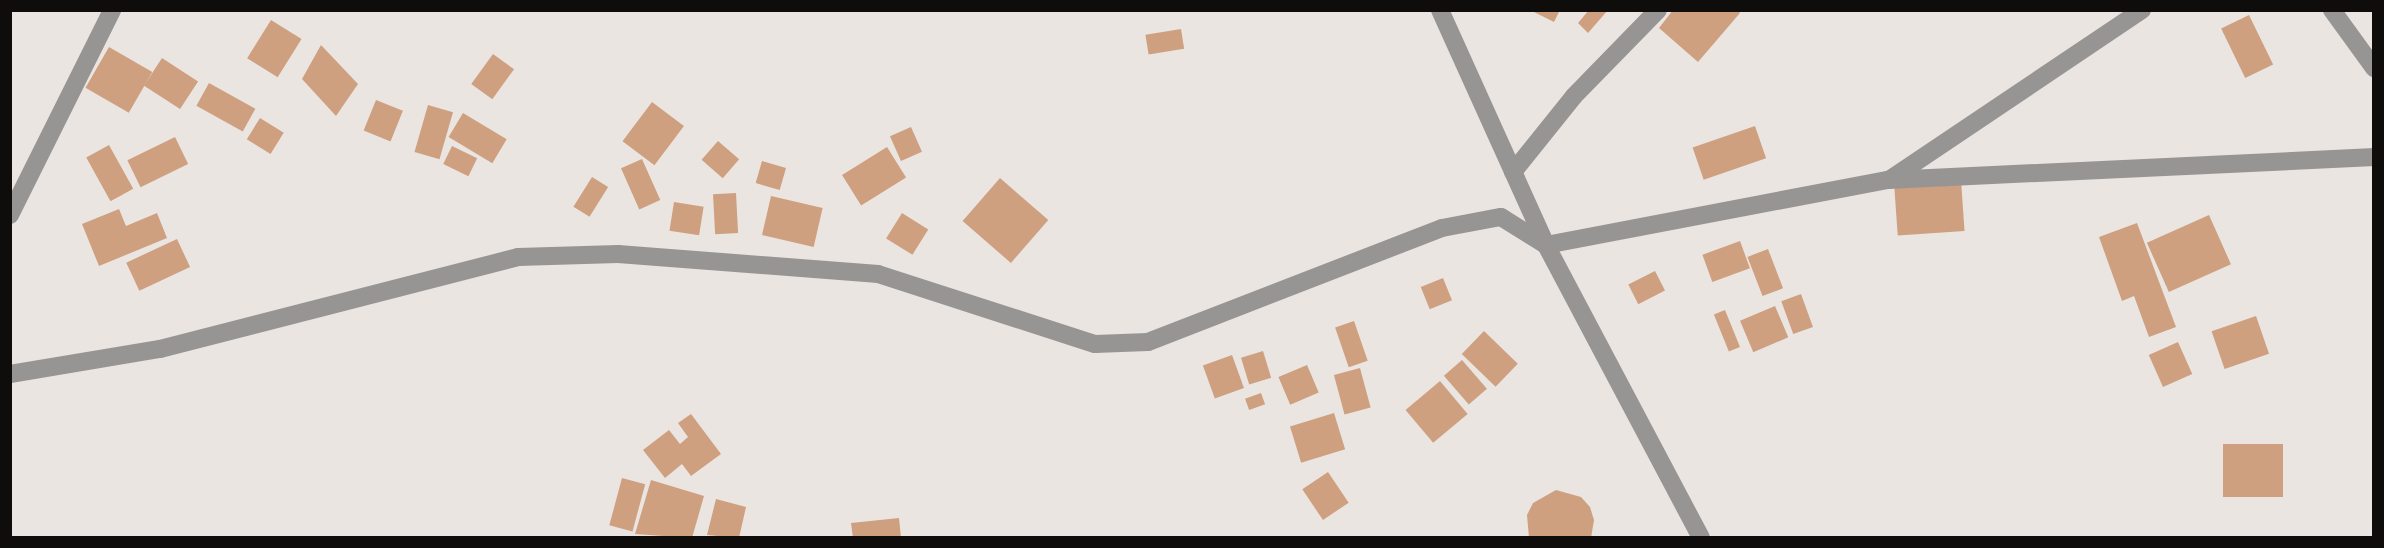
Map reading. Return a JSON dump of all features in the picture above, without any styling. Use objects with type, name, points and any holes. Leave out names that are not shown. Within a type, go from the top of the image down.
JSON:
[{"type":"street","points":[[1440,10],[1546,245],[1701,537]]},
{"type":"street","points":[[1513,172],[1574,96],[1658,10]]},
{"type":"street","points":[[1888,180],[2142,10]]},
{"type":"street","points":[[2332,10],[2373,68]]},
{"type":"street","points":[[10,216],[108,12]]},
{"type":"street","points":[[10,374],[160,350],[518,256],[618,254],[878,274],[1095,344],[1148,342],[1442,228],[1501,217],[1546,245],[1888,180],[2373,157]]},
{"type":"building","points":[[1530,10],[1560,10],[1554,22]]},
{"type":"building","points":[[1589,10],[1608,10],[1588,33],[1578,23]]},
{"type":"building","points":[[1673,10],[1737,10],[1740,13],[1698,62],[1659,28]]},
{"type":"building","points":[[2249,15],[2273,64],[2245,78],[2221,29]]},
{"type":"building","points":[[271,20],[302,39],[278,77],[247,58]]},
{"type":"building","points":[[1181,29],[1184,49],[1149,54],[1145,35]]},
{"type":"building","points":[[321,45],[358,84],[336,116],[302,79]]},
{"type":"building","points":[[109,47],[152,72],[129,113],[86,88]]},
{"type":"building","points":[[493,54],[514,69],[492,99],[471,84]]},
{"type":"building","points":[[162,58],[198,81],[180,109],[144,86]]},
{"type":"building","points":[[209,83],[255,109],[243,131],[196,106]]},
{"type":"building","points":[[376,100],[403,111],[391,141],[364,131]]},
{"type":"building","points":[[652,102],[684,126],[654,165],[623,141]]},
{"type":"building","points":[[428,105],[453,112],[439,159],[414,152]]},
{"type":"building","points":[[463,113],[507,139],[492,163],[449,137]]},
{"type":"building","points":[[260,118],[284,133],[270,154],[247,139]]},
{"type":"building","points":[[1755,126],[1766,158],[1704,180],[1693,147]]},
{"type":"building","points":[[911,127],[922,152],[901,161],[890,136]]},
{"type":"building","points":[[175,137],[188,164],[141,187],[127,160]]},
{"type":"building","points":[[718,141],[739,159],[723,178],[702,160]]},
{"type":"building","points":[[109,145],[133,189],[111,201],[86,158]]},
{"type":"building","points":[[452,146],[477,158],[468,176],[443,164]]},
{"type":"building","points":[[887,147],[906,178],[861,206],[842,175]]},
{"type":"building","points":[[642,159],[660,200],[639,209],[621,168]]},
{"type":"building","points":[[762,161],[786,168],[780,190],[756,183]]},
{"type":"building","points":[[592,177],[608,187],[590,217],[573,207]]},
{"type":"building","points":[[1000,178],[1048,220],[1011,263],[963,221]]},
{"type":"building","points":[[1961,180],[1965,231],[1898,236],[1894,185]]},
{"type":"building","points":[[736,193],[738,233],[715,234],[713,194]]},
{"type":"building","points":[[771,196],[823,208],[814,247],[762,235]]},
{"type":"building","points":[[674,202],[704,207],[699,235],[669,231]]},
{"type":"building","points":[[119,209],[126,226],[157,213],[167,238],[99,266],[82,224]]},
{"type":"building","points":[[902,213],[928,229],[912,255],[886,238]]},
{"type":"building","points":[[2209,215],[2231,264],[2169,292],[2147,243]]},
{"type":"building","points":[[2137,223],[2176,327],[2149,337],[2134,296],[2122,301],[2099,237]]},
{"type":"building","points":[[177,239],[190,267],[139,291],[126,263]]},
{"type":"building","points":[[1740,241],[1750,268],[1712,282],[1702,255]]},
{"type":"building","points":[[1768,249],[1783,288],[1763,296],[1747,257]]},
{"type":"building","points":[[1655,271],[1665,291],[1638,304],[1628,285]]},
{"type":"building","points":[[1443,278],[1452,300],[1430,309],[1421,287]]},
{"type":"building","points":[[1801,294],[1813,327],[1793,334],[1781,301]]},
{"type":"building","points":[[1775,306],[1788,337],[1753,352],[1740,321]]},
{"type":"building","points":[[1725,310],[1740,347],[1729,352],[1714,314]]},
{"type":"building","points":[[2256,316],[2269,354],[2225,369],[2212,331]]},
{"type":"building","points":[[1354,321],[1368,361],[1349,367],[1335,328]]},
{"type":"building","points":[[1484,331],[1518,364],[1496,387],[1462,354]]},
{"type":"building","points":[[2178,342],[2192,374],[2163,387],[2149,355]]},
{"type":"building","points":[[1263,351],[1271,378],[1249,385],[1241,358]]},
{"type":"building","points":[[1232,355],[1244,388],[1215,398],[1203,366]]},
{"type":"building","points":[[1462,360],[1487,389],[1469,404],[1444,376]]},
{"type":"building","points":[[1307,365],[1319,393],[1290,405],[1278,377]]},
{"type":"building","points":[[1360,368],[1371,408],[1345,415],[1334,375]]},
{"type":"building","points":[[1440,381],[1468,414],[1433,443],[1406,410]]},
{"type":"building","points":[[1261,393],[1265,404],[1249,410],[1245,399]]},
{"type":"building","points":[[1334,413],[1345,449],[1301,463],[1290,426]]},
{"type":"building","points":[[691,414],[721,454],[691,476],[682,464],[665,478],[643,450],[669,430],[680,444],[688,437],[678,423]]},
{"type":"building","points":[[2223,444],[2283,444],[2283,497],[2223,497]]},
{"type":"building","points":[[1328,472],[1349,503],[1323,520],[1302,489]]},
{"type":"building","points":[[622,478],[645,484],[633,532],[609,525]]},
{"type":"building","points":[[651,480],[704,496],[692,538],[635,534]]},
{"type":"building","points":[[1556,490],[1581,497],[1590,507],[1594,520],[1591,538],[1529,538],[1527,515],[1533,503]]},
{"type":"building","points":[[716,499],[746,507],[739,538],[707,535]]},
{"type":"building","points":[[899,518],[901,538],[853,538],[851,523]]}]
